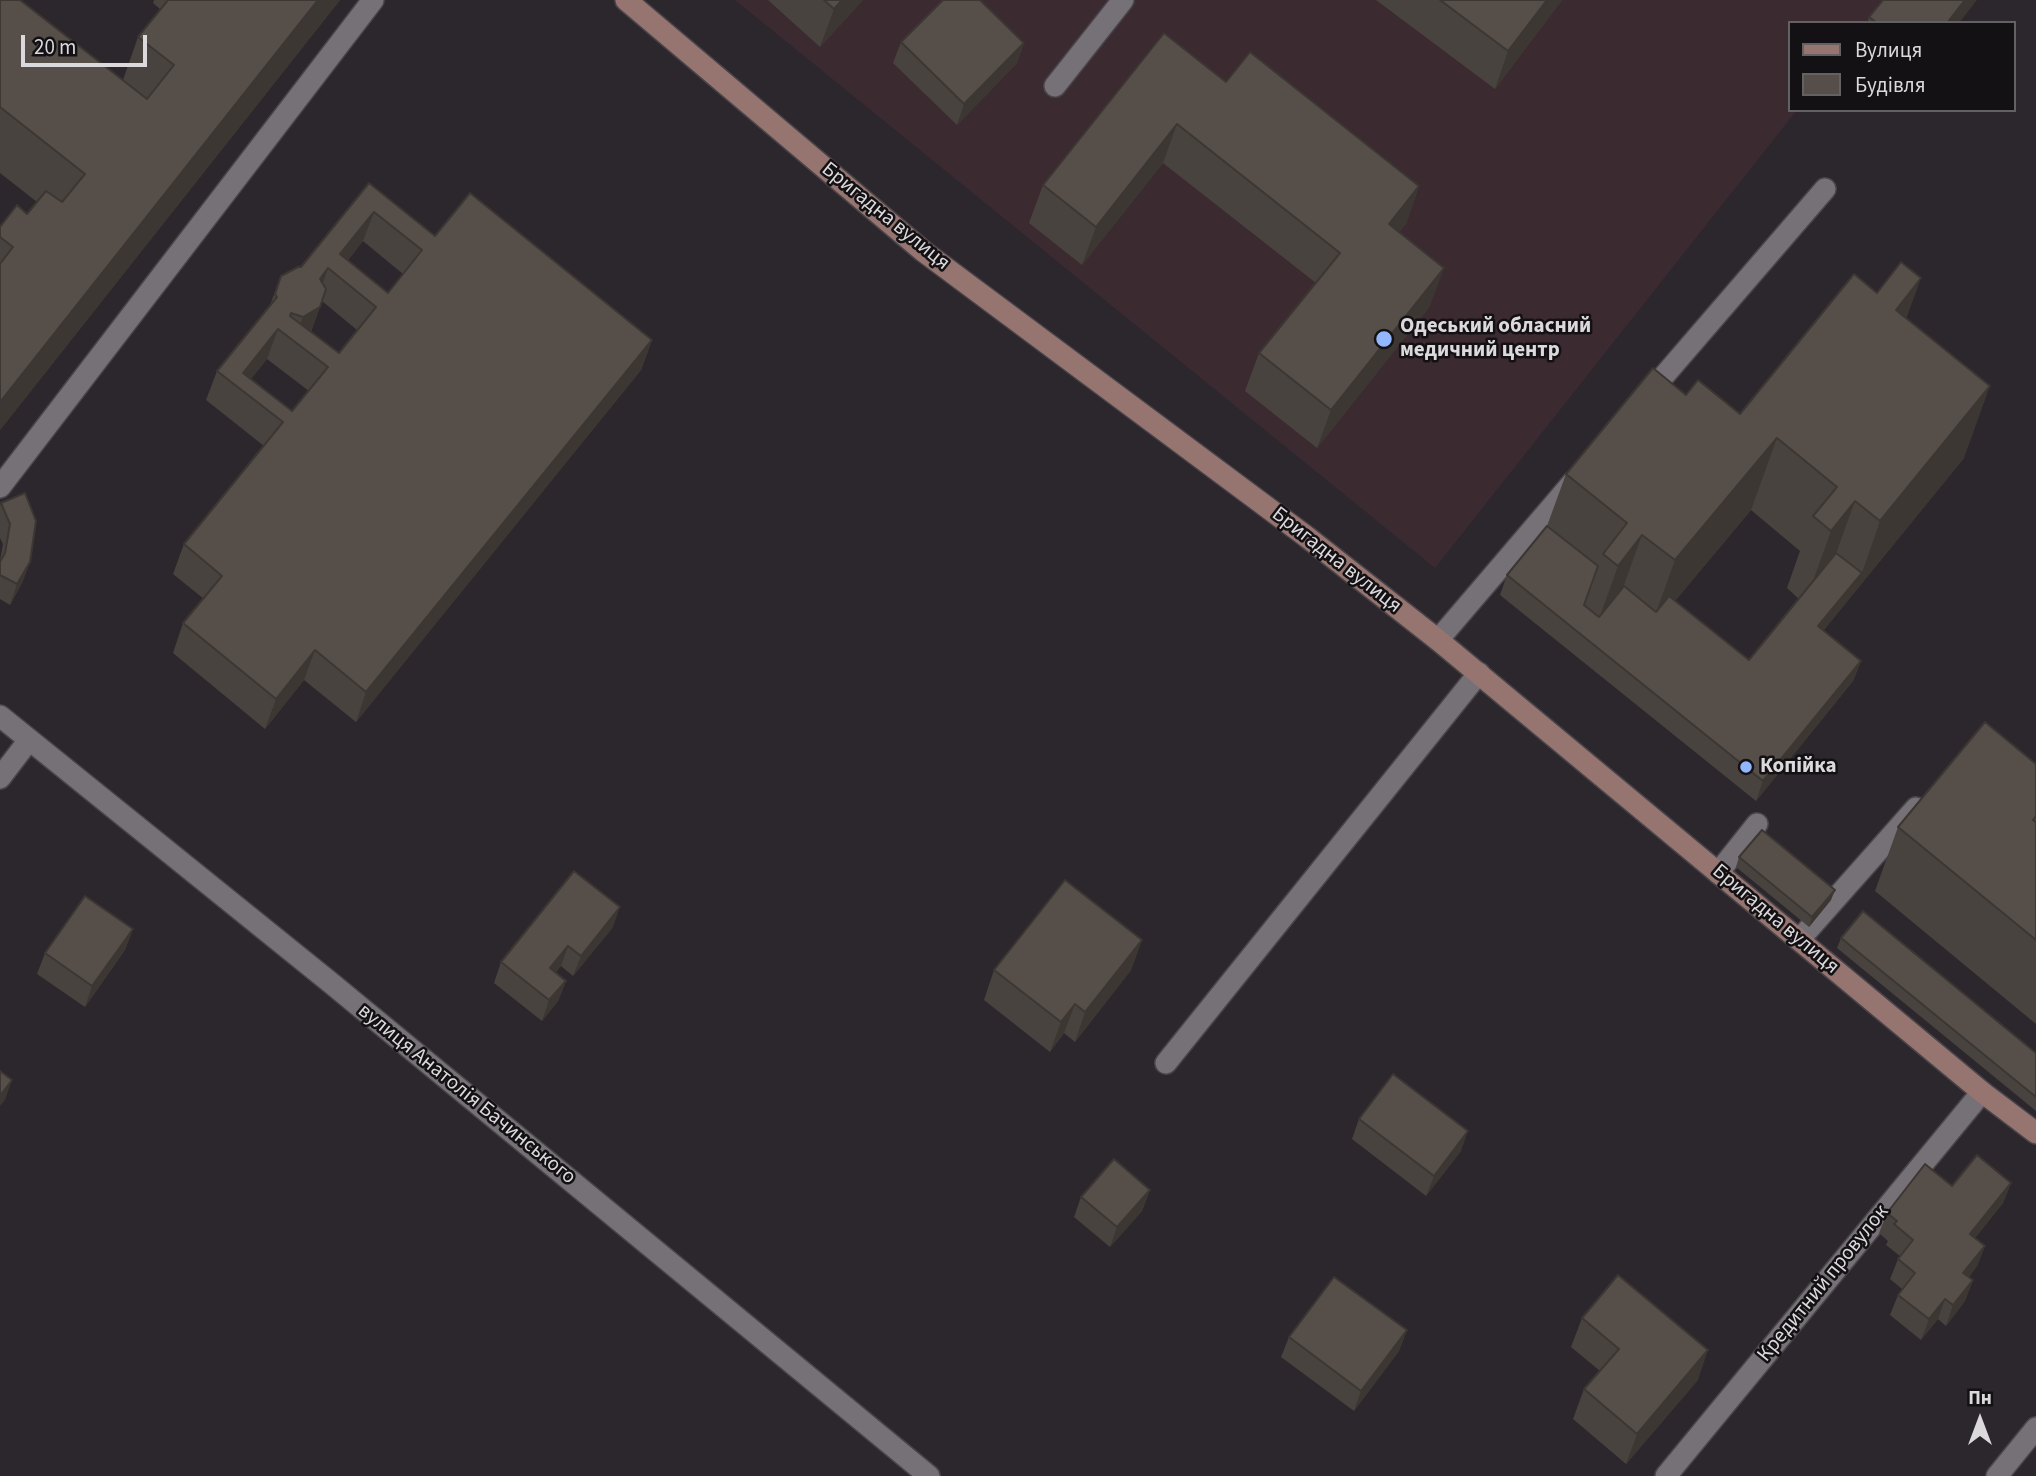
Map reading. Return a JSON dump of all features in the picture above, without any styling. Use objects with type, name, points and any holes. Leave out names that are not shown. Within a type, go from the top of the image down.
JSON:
[{"type":"street","points":[[0,487],[373,0]]},
{"type":"street","name":"Бригадна вулиця","points":[[626,0],[923,251],[1307,537],[1438,640],[1982,1092],[2036,1133]]},
{"type":"street","points":[[1055,86],[1123,0]]},
{"type":"street","points":[[1627,419],[1825,189]]},
{"type":"street","points":[[1438,640],[1582,472]]},
{"type":"street","points":[[1166,1063],[1479,673]]},
{"type":"street","name":"вулиця Анатолія Бачинського","points":[[0,716],[331,983],[929,1476]]},
{"type":"street","points":[[0,778],[29,740]]},
{"type":"street","points":[[1799,940],[1926,796]]},
{"type":"street","points":[[1718,873],[1757,824]]},
{"type":"street","name":"Кредитний провулок","points":[[1666,1476],[1982,1092]]},
{"type":"street","points":[[1997,1476],[2036,1429]]},
{"type":"shaded area","name":"Одеський обласний медичний центр","points":[[735,0],[1884,0],[1868,21],[1787,21],[1787,112],[1795,112],[1435,568]]},
{"type":"building","points":[[0,0],[20,0],[147,99],[174,65],[138,37],[168,0],[318,0],[0,402],[0,264],[13,247],[0,237],[0,227],[17,205],[27,214],[46,191],[62,202],[85,174],[0,107]]},
{"type":"building","points":[[824,0],[842,0],[834,9]]},
{"type":"building","points":[[943,0],[980,0],[1024,43],[964,104],[901,42]]},
{"type":"building","points":[[1440,0],[1547,0],[1508,51]]},
{"type":"building","points":[[1883,0],[1965,0],[1949,21],[1874,21],[1869,17]]},
{"type":"building","points":[[1164,33],[1226,82],[1250,52],[1419,186],[1389,224],[1444,268],[1331,410],[1259,353],[1340,253],[1177,124],[1096,227],[1043,185]]},
{"type":"building","points":[[369,183],[435,236],[470,193],[652,340],[366,692],[315,650],[276,699],[183,623],[222,576],[184,544],[283,422],[217,371],[277,297],[275,294],[281,276],[301,267]],"holes":[[[374,212],[422,250],[388,293],[340,254]],[[328,268],[376,307],[339,353],[290,316],[291,313],[303,317],[320,307],[326,289],[320,279]],[[278,329],[328,367],[292,411],[243,373]]]},
{"type":"building","points":[[1901,262],[1921,278],[1896,310],[1990,386],[1880,521],[1855,501],[1831,531],[1813,516],[1837,487],[1777,438],[1675,560],[1642,535],[1618,566],[1603,554],[1627,523],[1566,474],[1653,368],[1686,395],[1698,380],[1740,414],[1854,274],[1877,293]]},
{"type":"building","points":[[25,493],[36,521],[30,562],[17,584],[0,575],[0,562],[5,553],[10,524],[1,503]]},
{"type":"building","points":[[1547,526],[1598,566],[1584,605],[1599,617],[1624,586],[1656,612],[1669,596],[1749,660],[1836,553],[1862,573],[1818,626],[1861,661],[1763,781],[1507,575]]},
{"type":"building","points":[[1985,722],[2036,764],[2036,816],[2033,820],[2036,822],[2036,940],[1898,827]]},
{"type":"building","points":[[1762,830],[1835,890],[1812,917],[1739,857]]},
{"type":"building","points":[[574,871],[620,907],[581,956],[568,946],[550,968],[566,981],[549,1000],[501,962]]},
{"type":"building","points":[[1065,880],[1142,940],[1085,1012],[1075,1004],[1061,1022],[994,970]]},
{"type":"building","points":[[85,896],[133,929],[92,986],[45,953]]},
{"type":"building","points":[[1863,911],[2036,1053],[2036,1097],[1841,938]]},
{"type":"building","points":[[0,1071],[12,1080],[0,1096]]},
{"type":"building","points":[[1393,1074],[1468,1131],[1434,1176],[1359,1119]]},
{"type":"building","points":[[1977,1155],[2011,1183],[1970,1234],[1985,1246],[1963,1273],[1973,1280],[1953,1305],[1945,1299],[1929,1319],[1898,1295],[1915,1273],[1898,1259],[1913,1240],[1894,1224],[1897,1221],[1887,1213],[1925,1164],[1952,1186]]},
{"type":"building","points":[[1114,1159],[1150,1190],[1117,1227],[1081,1197]]},
{"type":"building","points":[[1618,1275],[1708,1350],[1637,1434],[1584,1389],[1619,1349],[1582,1318]]},
{"type":"building","points":[[1334,1277],[1407,1330],[1361,1391],[1289,1337]]},
{"type":"place","name":"Одеський обласний медичний центр","points":[[1384,339]]},
{"type":"place","name":"Копійка","points":[[1746,767]]}]
